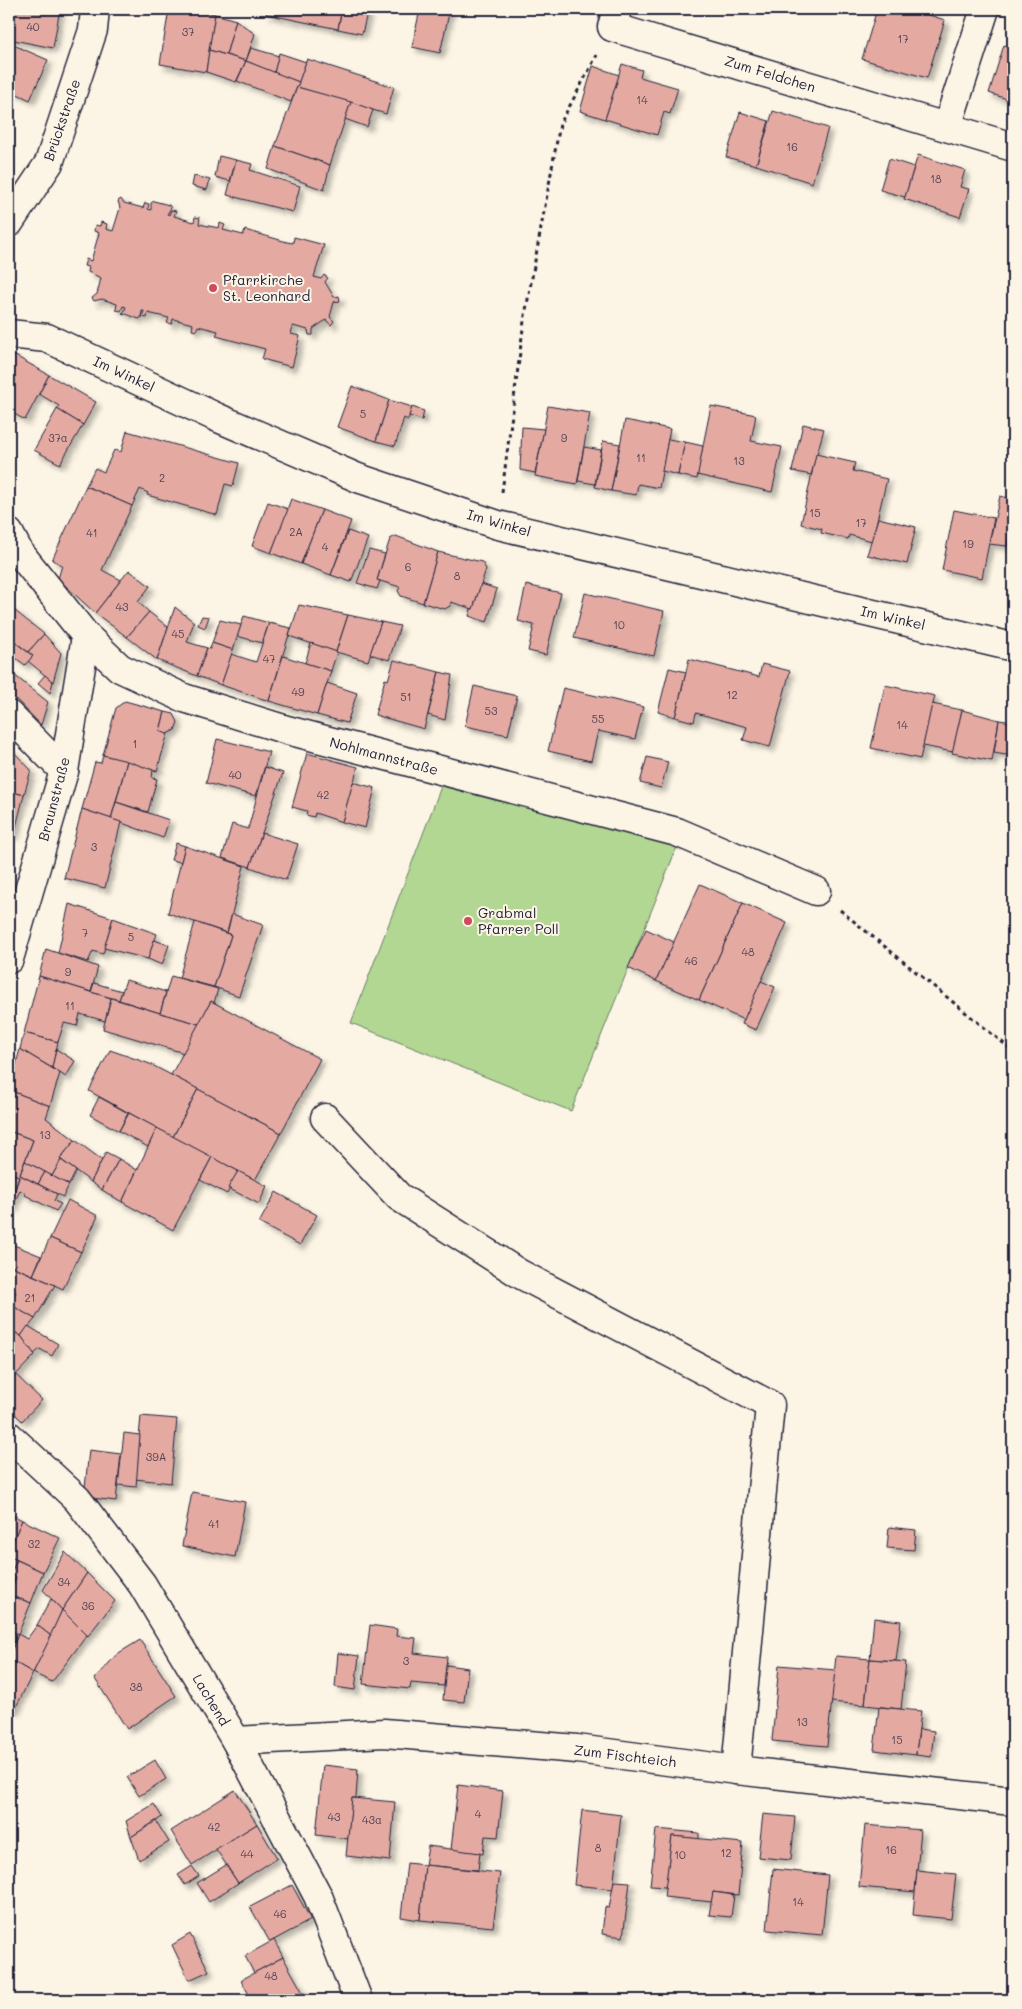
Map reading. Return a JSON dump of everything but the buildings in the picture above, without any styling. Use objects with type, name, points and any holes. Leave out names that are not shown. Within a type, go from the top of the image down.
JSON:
[{"type":"street","name":"Brückstraße","points":[[9,223],[49,163],[93,30],[95,9]]},
{"type":"street","points":[[947,127],[985,9]]},
{"type":"street","name":"Zum Feldchen","points":[[614,18],[1013,147]]},
{"type":"street","name":"Im Winkel","points":[[9,334],[47,338],[216,417],[358,478],[498,525],[1013,646]]},
{"type":"street","name":"Nohlmannstraße","points":[[10,541],[86,636],[120,668],[184,698],[287,730],[677,832],[816,891]]},
{"type":"street","name":"Braunstraße","points":[[9,959],[64,771],[86,636]]},
{"type":"street","points":[[9,715],[64,771]]},
{"type":"street","points":[[325,1118],[400,1197],[520,1274],[770,1405],[736,1770]]},
{"type":"street","name":"Lachend","points":[[9,1436],[77,1499],[142,1584],[236,1741],[318,1896],[358,2000]]},
{"type":"street","name":"Zum Fischteich","points":[[236,1741],[384,1733],[577,1749],[736,1770],[1012,1802]]},
{"type":"path","points":[[498,525],[524,321],[560,124],[614,18]]},
{"type":"path","points":[[816,891],[1013,1051]]},
{"type":"green space","points":[[442,784],[677,847],[571,1111],[351,1023]]},
{"type":"place","name":"Pfarrkirche St. Leonhard","points":[[213,288]]},
{"type":"place","name":"Grabmal Pfarrer Poll","points":[[468,921]]}]
